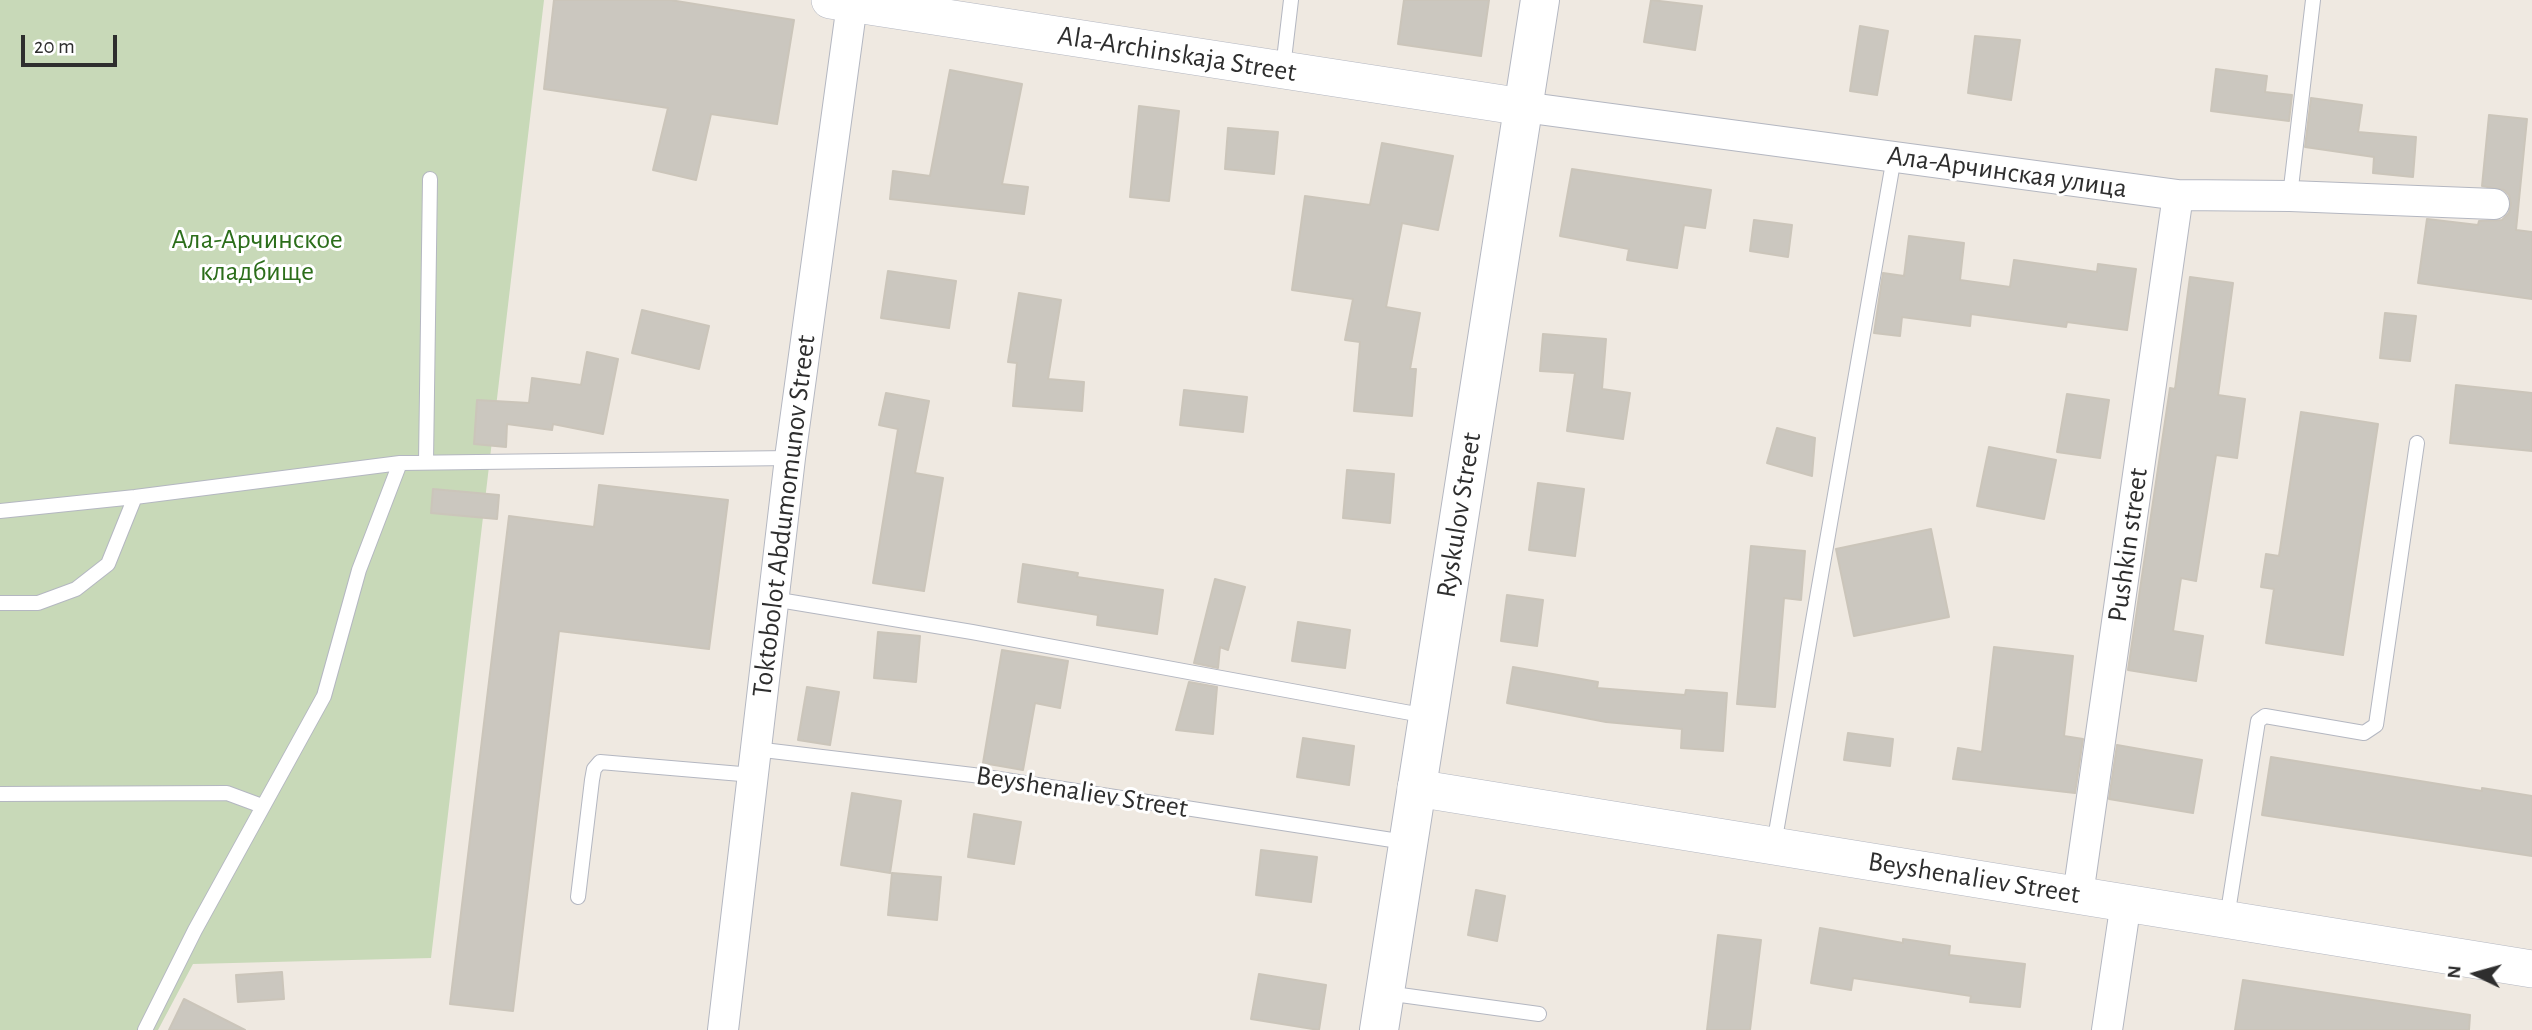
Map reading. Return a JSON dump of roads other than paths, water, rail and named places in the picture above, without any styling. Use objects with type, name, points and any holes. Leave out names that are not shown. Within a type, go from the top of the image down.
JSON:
[{"type":"main road","name":"Ryskulov Street","points":[[1379,1030],[1540,0]]},
{"type":"street","name":"Ala-Archinskaja Street","points":[[841,2],[1523,107]]},
{"type":"street","name":"Toktobolot Abdumomunov Street","points":[[723,1030],[841,2]]},
{"type":"street","name":"Ала-Арчинская улица","points":[[1523,107],[2178,195],[2290,196],[2494,204]]},
{"type":"street","name":"Pushkin street","points":[[2078,895],[2178,195]]},
{"type":"street","name":"Beyshenaliev Street","points":[[1416,788],[2532,969]]},
{"type":"street","points":[[2107,1030],[2126,902]]},
{"type":"lane","points":[[1283,70],[1291,0]]},
{"type":"lane","points":[[2290,196],[2313,0]]},
{"type":"lane","points":[[1774,846],[1894,157]]},
{"type":"lane","points":[[426,463],[430,179]]},
{"type":"lane","points":[[2227,919],[2258,721],[2265,716],[2364,733],[2376,725],[2417,443]]},
{"type":"lane","points":[[0,511],[135,498],[400,463],[790,458]]},
{"type":"lane","points":[[145,1030],[195,930],[324,696],[359,570],[400,463]]},
{"type":"lane","points":[[0,603],[38,603],[76,589],[108,564],[135,498]]},
{"type":"lane","points":[[774,599],[972,632],[1428,716]]},
{"type":"lane","name":"Beyshenaliev Street","points":[[578,897],[592,780],[594,769],[600,762],[754,762],[973,775],[1408,843]]},
{"type":"lane","points":[[0,794],[227,793],[262,806]]},
{"type":"lane","points":[[1385,992],[1539,1014]]},
{"type":"park label","name":"Ала-Арчинское кладбище","points":[[257,256]]}]
